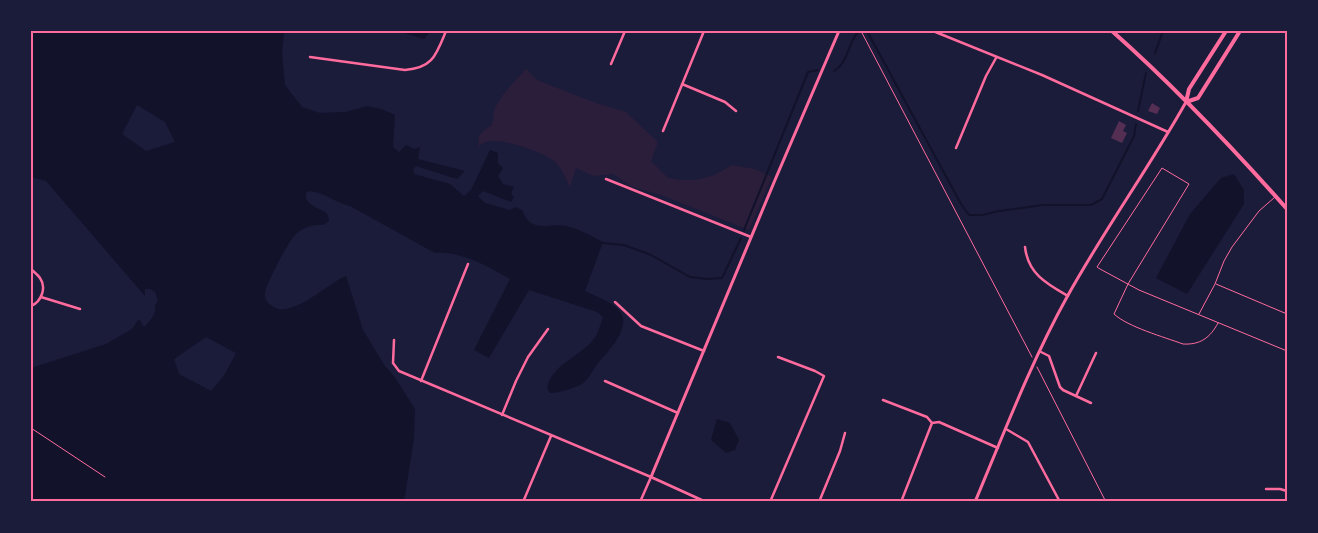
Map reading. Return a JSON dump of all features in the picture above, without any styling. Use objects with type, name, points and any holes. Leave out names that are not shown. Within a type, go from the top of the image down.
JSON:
[{"type":"main road","points":[[1112,31],[1186,102],[1287,208]]},
{"type":"main road","points":[[1186,102],[1189,89],[1226,31]]},
{"type":"main road","points":[[1186,102],[1198,98],[1240,31]]},
{"type":"street","points":[[310,57],[416,70],[431,62],[438,52],[446,31]]},
{"type":"street","points":[[611,64],[625,31]]},
{"type":"street","points":[[663,131],[704,31]]},
{"type":"street","points":[[640,502],[839,31]]},
{"type":"street","points":[[933,31],[1042,75],[1169,133]]},
{"type":"street","points":[[956,148],[986,76],[996,58]]},
{"type":"street","points":[[682,84],[725,102],[736,110]]},
{"type":"street","points":[[975,502],[1035,364],[1068,296],[1169,133],[1186,102]]},
{"type":"street","points":[[606,179],[751,237]]},
{"type":"street","points":[[1025,247],[1030,267],[1038,278],[1068,296]]},
{"type":"street","points":[[421,381],[468,264]]},
{"type":"street","points":[[31,269],[42,282],[43,291],[36,304],[31,306]]},
{"type":"street","points":[[41,297],[80,309]]},
{"type":"street","points":[[615,302],[641,326],[704,351]]},
{"type":"street","points":[[502,415],[528,357],[548,329]]},
{"type":"street","points":[[394,340],[394,363],[399,371],[706,502]]},
{"type":"street","points":[[1041,352],[1049,356],[1060,387],[1091,403]]},
{"type":"street","points":[[1076,396],[1096,353]]},
{"type":"street","points":[[770,502],[824,376],[806,367],[778,358]]},
{"type":"street","points":[[605,382],[678,413]]},
{"type":"street","points":[[883,400],[927,417],[932,423]]},
{"type":"street","points":[[932,423],[939,422],[998,448]]},
{"type":"street","points":[[901,502],[932,423]]},
{"type":"street","points":[[1006,429],[1028,442],[1060,502]]},
{"type":"street","points":[[819,502],[846,433]]},
{"type":"street","points":[[524,502],[551,436]]},
{"type":"street","points":[[1266,488],[1287,491]]},
{"type":"lane","points":[[1218,323],[1210,335],[1203,341],[1183,344],[1119,319],[1114,314],[1128,284],[1189,184],[1162,168],[1098,267],[1128,284],[1287,351]]},
{"type":"lane","points":[[1199,315],[1224,261],[1239,236],[1259,211],[1276,197]]},
{"type":"lane","points":[[1215,284],[1287,314]]},
{"type":"path","points":[[861,31],[1106,502]]},
{"type":"path","points":[[31,428],[105,477]]},
{"type":"shaded area","points":[[31,31],[286,31],[282,53],[285,85],[302,107],[320,113],[346,112],[367,106],[395,115],[393,147],[399,152],[406,145],[414,149],[420,147],[418,159],[465,171],[457,179],[416,166],[413,169],[414,174],[450,184],[464,196],[471,190],[490,150],[498,153],[498,163],[503,168],[498,176],[503,184],[514,187],[511,194],[514,197],[511,202],[483,191],[478,196],[485,203],[510,210],[515,207],[522,210],[526,218],[536,225],[566,226],[603,242],[585,291],[605,300],[618,309],[623,320],[623,327],[616,341],[584,382],[567,390],[550,393],[547,388],[550,379],[561,366],[584,349],[596,336],[603,317],[597,312],[529,290],[489,358],[474,350],[510,279],[465,257],[455,254],[435,253],[350,206],[320,193],[309,191],[306,193],[306,199],[311,205],[326,213],[329,221],[323,225],[308,227],[295,235],[274,272],[265,297],[271,306],[278,309],[293,307],[346,276],[363,330],[415,409],[414,438],[404,502],[31,502],[31,368],[106,344],[132,329],[139,319],[144,327],[155,312],[155,305],[158,301],[155,292],[150,289],[145,289],[145,296],[46,181],[31,177]],"holes":[[[137,105],[165,122],[175,142],[146,151],[122,134]],[[206,337],[236,353],[225,374],[211,391],[179,374],[174,359]]]},
{"type":"shaded area","points":[[398,31],[431,31],[424,39]]},
{"type":"shaded area","points":[[526,69],[537,80],[596,103],[626,112],[658,142],[651,161],[668,178],[696,180],[714,175],[732,165],[755,169],[772,177],[749,230],[661,195],[633,187],[613,174],[593,176],[576,168],[570,187],[558,165],[542,154],[522,146],[501,142],[485,142],[479,146],[479,137],[482,132],[491,126],[494,111],[500,99]]},
{"type":"shaded area","points":[[1234,174],[1244,190],[1244,204],[1187,294],[1156,278],[1190,214],[1221,178]]},
{"type":"shaded area","points":[[717,419],[730,423],[739,440],[735,450],[726,453],[711,440]]},
{"type":"building","points":[[1152,103],[1160,108],[1157,114],[1148,111]]},
{"type":"building","points":[[1119,121],[1126,125],[1123,131],[1127,133],[1122,143],[1111,138]]},
{"type":"waterway","points":[[867,31],[961,204],[969,215],[982,215],[1043,205],[1091,205],[1102,199],[1134,136],[1136,124]]},
{"type":"waterway","points":[[1155,53],[1163,31]]},
{"type":"waterway","points":[[834,71],[842,63],[858,32]]},
{"type":"waterway","points":[[744,230],[808,72],[818,70]]},
{"type":"waterway","points":[[1138,111],[1146,73]]},
{"type":"waterway","points":[[603,243],[624,245],[651,255],[690,277],[707,279],[722,278],[741,238]]}]
